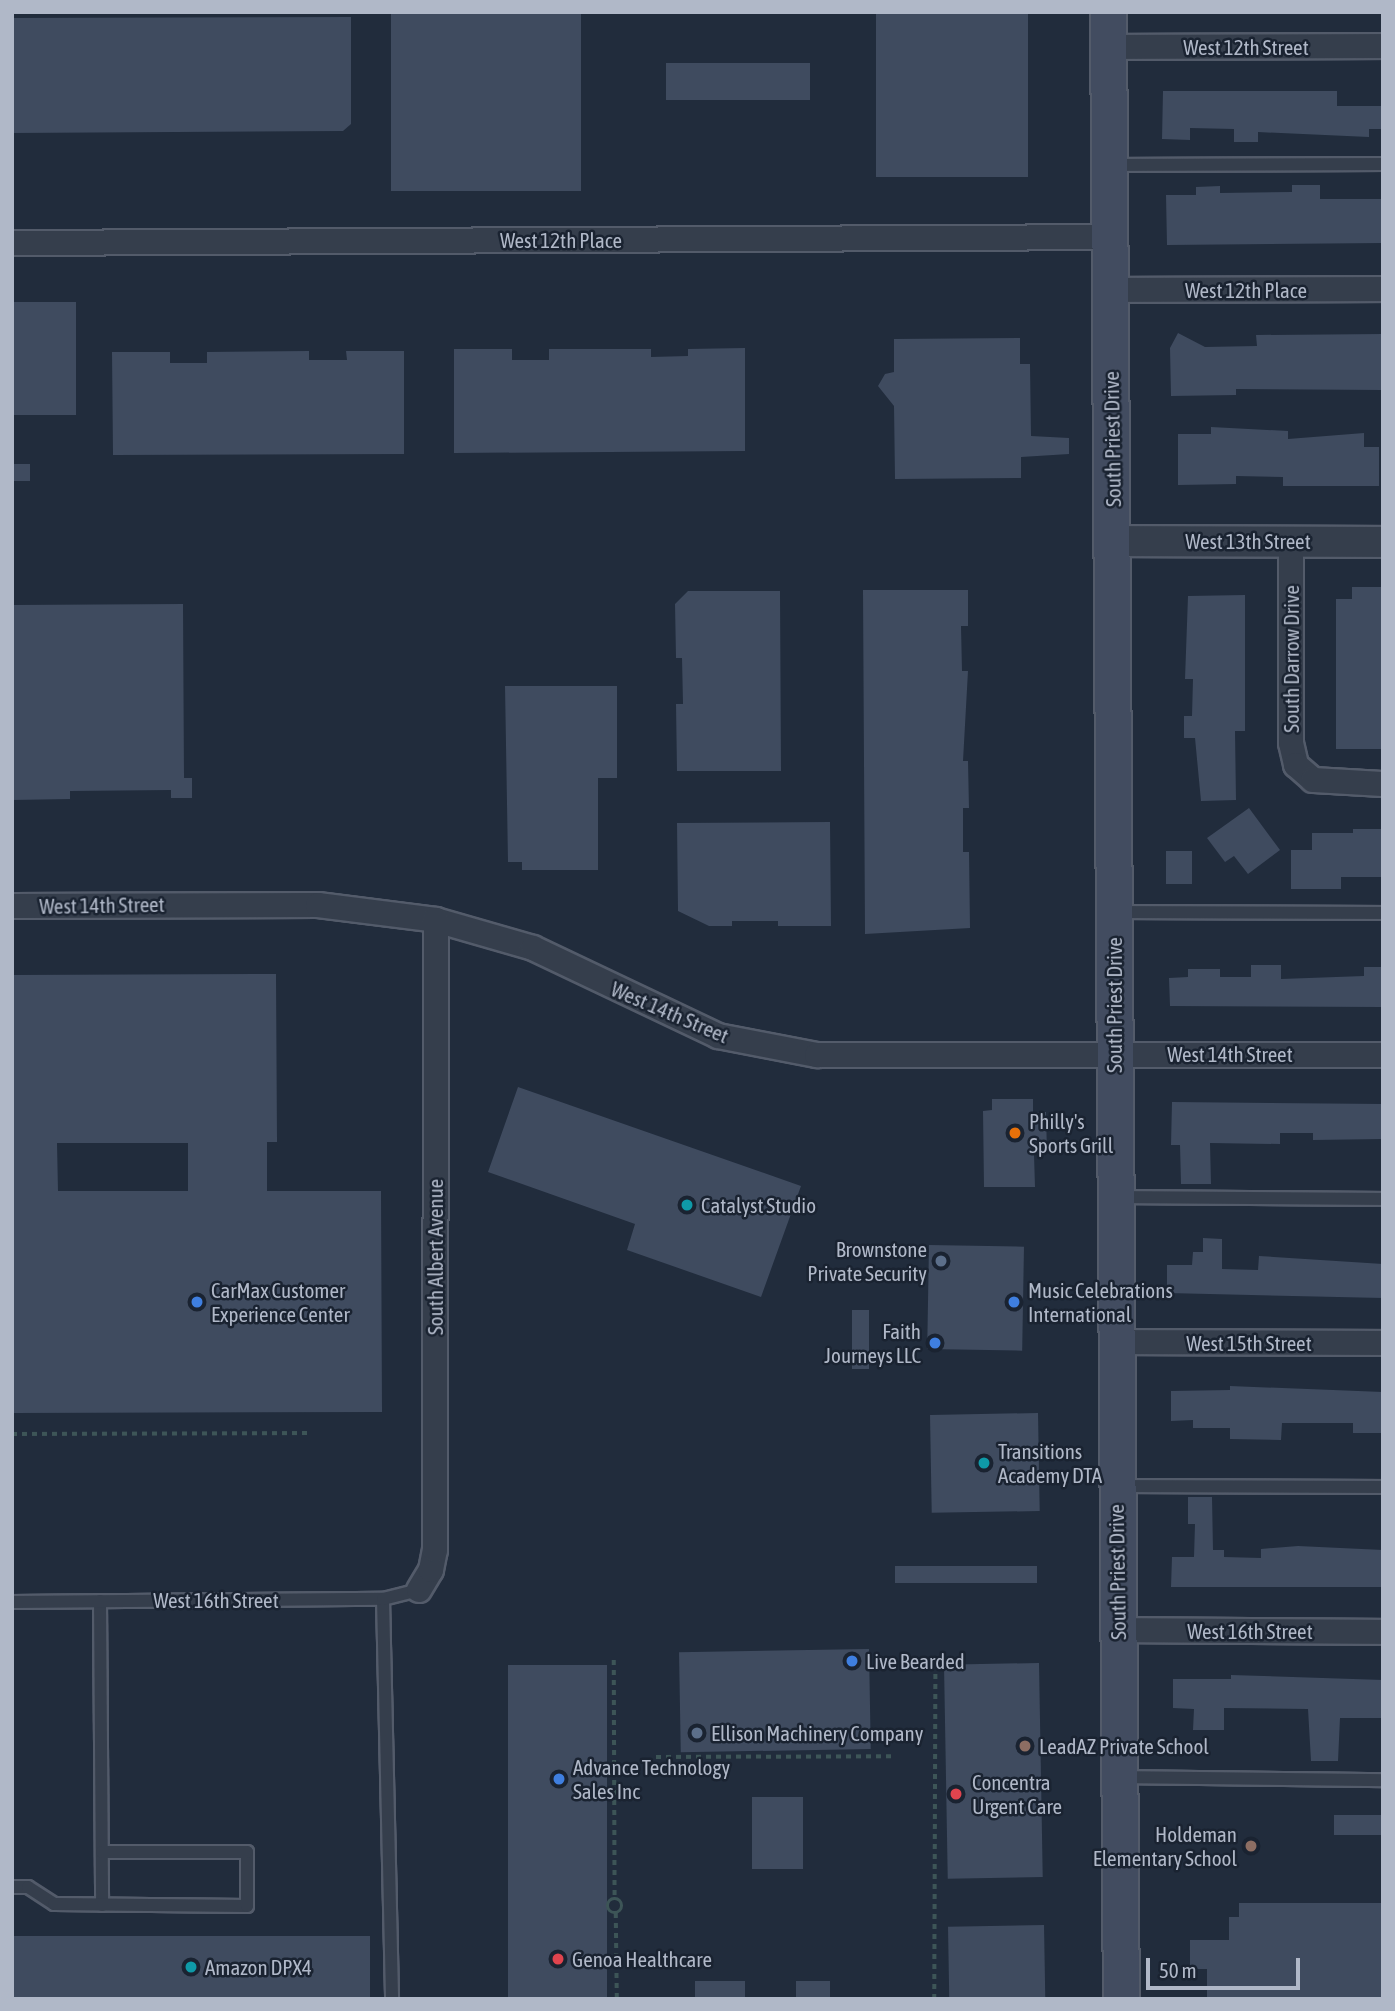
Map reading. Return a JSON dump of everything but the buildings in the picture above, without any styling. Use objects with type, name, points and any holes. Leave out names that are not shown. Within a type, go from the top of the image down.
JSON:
[{"type":"main road","name":"South Priest Drive","points":[[1108,12],[1121,1999]]},
{"type":"street","name":"West 12th Street","points":[[1108,47],[1383,46]]},
{"type":"street","name":"West 12th Place","points":[[12,243],[1110,237]]},
{"type":"street","name":"West 12th Place","points":[[1110,290],[1383,289]]},
{"type":"street","name":"West 13th Street","points":[[1113,541],[1383,542]]},
{"type":"street","name":"South Darrow Drive","points":[[1291,542],[1291,743],[1302,774],[1325,782],[1383,783]]},
{"type":"street","name":"West 14th Street","points":[[12,906],[318,905],[436,920],[533,948],[718,1036],[789,1052],[880,1057],[1383,1055]]},
{"type":"street","name":"South Albert Avenue","points":[[419,1590],[431,1570],[435,1550],[436,920]]},
{"type":"street","name":"West 15th Street","points":[[1115,1342],[1383,1343]]},
{"type":"street","name":"West 16th Street","points":[[1118,1630],[1383,1632]]},
{"type":"lane","points":[[1109,165],[1383,164]]},
{"type":"lane","points":[[1113,912],[1383,913]]},
{"type":"lane","points":[[1115,1197],[1383,1199]]},
{"type":"lane","points":[[1116,1486],[1383,1488]]},
{"type":"lane","name":"West 16th Street","points":[[12,1602],[383,1599],[419,1590]]},
{"type":"lane","points":[[383,1599],[392,1999]]},
{"type":"lane","points":[[100,1601],[102,1905]]},
{"type":"lane","points":[[1119,1777],[1383,1780]]},
{"type":"lane","points":[[12,1887],[28,1887],[54,1904],[247,1906],[247,1852],[102,1852]]},
{"type":"path","points":[[12,1434],[310,1433]]},
{"type":"path","points":[[614,1660],[615,1899],[622,1907],[616,1913],[617,1999]]},
{"type":"path","points":[[934,1998],[935,1661]]},
{"type":"path","points":[[656,1757],[894,1756]]},
{"type":"path","points":[[615,1899],[608,1906],[616,1913]]},
{"type":"place","name":"Philly's Sports Grill","points":[[1015,1133]]},
{"type":"place","name":"Catalyst Studio","points":[[687,1205]]},
{"type":"place","name":"Brownstone Private Security","points":[[941,1261]]},
{"type":"place","name":"CarMax Customer Experience Center","points":[[197,1302]]},
{"type":"place","name":"Music Celebrations International","points":[[1014,1302]]},
{"type":"place","name":"Faith Journeys LLC","points":[[935,1343]]},
{"type":"place","name":"Transitions Academy DTA","points":[[984,1463]]},
{"type":"place","name":"Live Bearded","points":[[852,1661]]},
{"type":"place","name":"Ellison Machinery Company","points":[[697,1733]]},
{"type":"place","name":"LeadAZ Private School","points":[[1025,1746]]},
{"type":"place","name":"Advance Technology Sales Inc","points":[[559,1779]]},
{"type":"place","name":"Concentra Urgent Care","points":[[956,1794]]},
{"type":"place","name":"Holdeman Elementary School","points":[[1251,1846]]},
{"type":"place","name":"Genoa Healthcare","points":[[558,1959]]},
{"type":"place","name":"Amazon DPX4","points":[[191,1967]]}]
